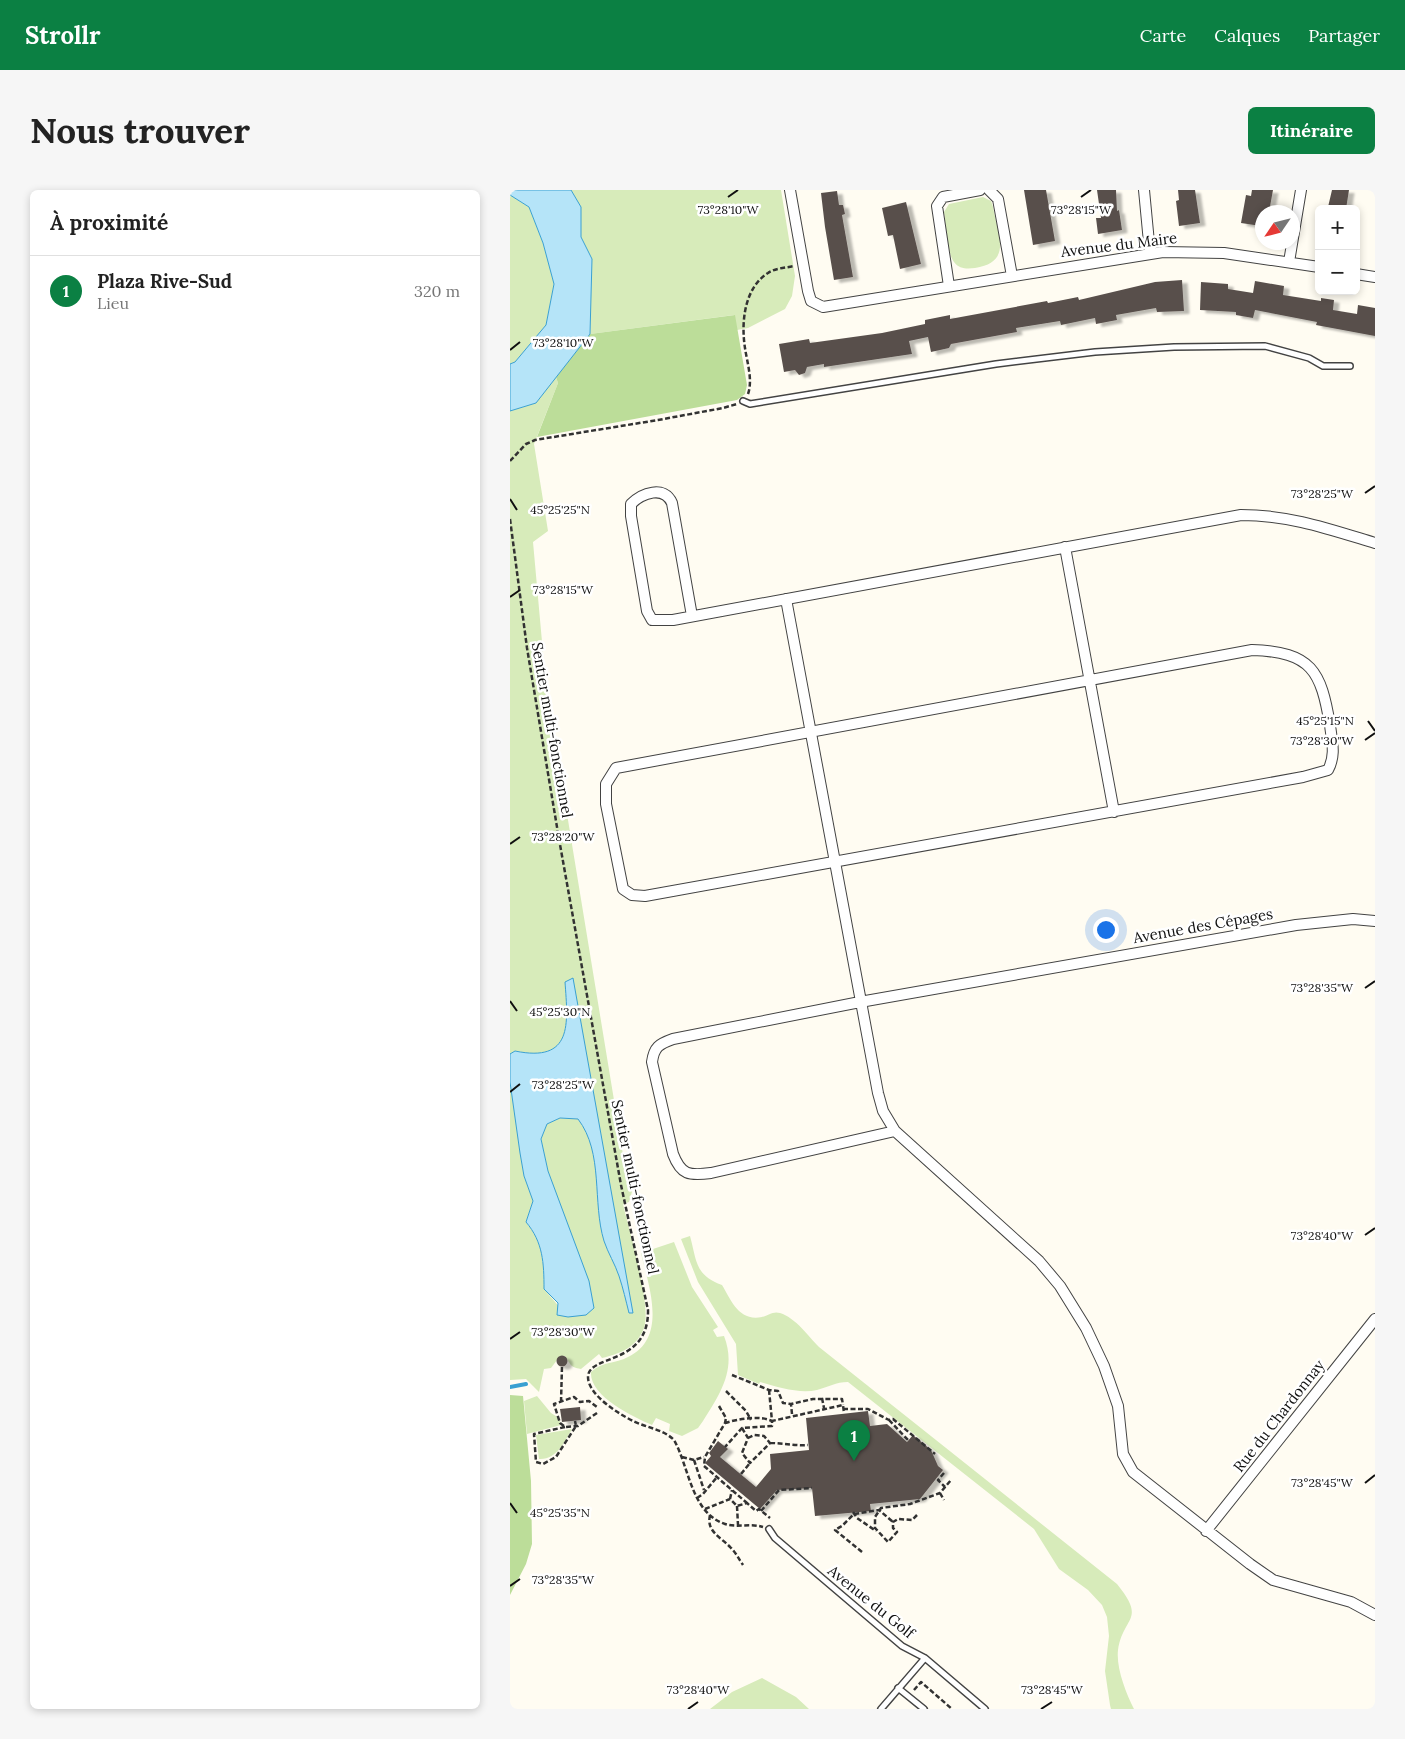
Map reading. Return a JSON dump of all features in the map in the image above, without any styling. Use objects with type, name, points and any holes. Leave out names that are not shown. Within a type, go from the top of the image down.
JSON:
[{"type":"street","name":"Avenue du Maire","points":[[790,190],[811,301],[815,305],[826,307],[1150,253],[1205,252],[1315,266]]},
{"type":"street","points":[[949,286],[937,206],[943,197],[980,190]]},
{"type":"street","points":[[989,190],[998,198],[1012,276]]},
{"type":"street","points":[[1144,190],[1150,253]]},
{"type":"street","points":[[1289,262],[1301,190]]},
{"type":"street","points":[[1360,275],[1375,277]]},
{"type":"street","points":[[692,616],[670,498],[659,493],[640,495],[631,504],[630,508],[649,616],[652,620],[661,622],[1241,515],[1280,516],[1304,521],[1375,543]]},
{"type":"street","points":[[1065,547],[1114,812]]},
{"type":"street","points":[[786,599],[860,1002],[883,1111],[895,1131],[1039,1261],[1060,1286],[1086,1328],[1104,1366],[1118,1406],[1123,1454],[1126,1463],[1145,1483],[1273,1580],[1351,1602],[1375,1615]]},
{"type":"street","points":[[1252,650],[1263,650],[1296,658],[1320,679],[1326,699],[1333,760],[1328,770],[1303,777],[645,896],[632,895],[624,889],[620,880],[606,804],[606,784],[616,768],[1089,679],[1252,650]]},
{"type":"street","name":"Avenue des Cépages","points":[[895,1131],[696,1175],[684,1172],[673,1154],[652,1062],[654,1051],[659,1044],[860,1002],[1296,925],[1353,919],[1375,921]]},
{"type":"street","name":"Rue du Chardonnay","points":[[1206,1531],[1375,1319]]},
{"type":"lane","points":[[743,401],[750,404],[996,364],[1095,352],[1174,347],[1265,346],[1309,358],[1322,366],[1350,366]]},
{"type":"lane","name":"Avenue du Golf","points":[[769,1529],[775,1538],[902,1646],[925,1658],[985,1709]]},
{"type":"lane","points":[[881,1709],[925,1658]]},
{"type":"lane","points":[[898,1688],[924,1709]]},
{"type":"path","points":[[510,461],[519,451],[535,440],[723,408],[743,401],[750,391],[744,331],[746,307],[756,284],[762,277],[778,268],[794,266]]},
{"type":"path","name":"Sentier multi-fonctionnel","points":[[510,519],[522,619],[559,839],[620,1176],[648,1310],[646,1330],[642,1338],[622,1356],[592,1367],[589,1372],[589,1382],[594,1392],[628,1418],[667,1434],[674,1440],[697,1498],[710,1515],[726,1524],[761,1526]]},
{"type":"path","points":[[561,1402],[562,1366]]},
{"type":"path","points":[[732,1375],[769,1390],[778,1391],[783,1403],[791,1404],[822,1398],[842,1399],[844,1411],[868,1409],[889,1420],[908,1440]]},
{"type":"path","points":[[726,1447],[742,1428],[772,1426],[769,1390]]},
{"type":"path","points":[[726,1391],[746,1410],[751,1420]]},
{"type":"path","points":[[566,1427],[560,1423],[554,1404],[574,1397],[580,1402],[590,1401],[597,1407]]},
{"type":"path","points":[[822,1398],[824,1408]]},
{"type":"path","points":[[791,1404],[792,1414]]},
{"type":"path","points":[[725,1423],[742,1417],[751,1420],[767,1419],[772,1421],[792,1414],[843,1405]]},
{"type":"path","points":[[719,1406],[726,1418],[725,1423],[705,1457],[704,1466],[756,1511],[758,1509],[770,1518]]},
{"type":"path","points":[[576,1426],[534,1434],[536,1462],[543,1464],[556,1457],[576,1426],[597,1413]]},
{"type":"path","points":[[889,1420],[893,1419],[935,1454]]},
{"type":"path","points":[[575,1421],[576,1426]]},
{"type":"path","points":[[742,1428],[748,1438]]},
{"type":"path","points":[[750,1463],[742,1453],[748,1438],[754,1435],[764,1436],[770,1443]]},
{"type":"path","points":[[741,1474],[770,1443],[790,1443],[796,1446],[808,1445]]},
{"type":"path","points":[[796,1446],[797,1451]]},
{"type":"path","points":[[682,1457],[694,1460],[705,1457]]},
{"type":"path","points":[[694,1460],[704,1490]]},
{"type":"path","points":[[944,1473],[938,1480],[945,1487]]},
{"type":"path","points":[[697,1498],[703,1494],[704,1490],[717,1477]]},
{"type":"path","points":[[877,1532],[874,1523],[879,1510],[883,1506],[893,1503],[910,1504],[940,1493],[951,1480]]},
{"type":"path","points":[[761,1511],[779,1490],[812,1488]]},
{"type":"path","points":[[730,1499],[732,1490]]},
{"type":"path","points":[[940,1493],[944,1500]]},
{"type":"path","points":[[730,1499],[737,1506],[738,1525]]},
{"type":"path","points":[[705,1509],[730,1499]]},
{"type":"path","points":[[737,1506],[747,1503]]},
{"type":"path","points":[[910,1504],[911,1510]]},
{"type":"path","points":[[853,1513],[888,1542],[896,1532],[893,1528],[893,1522],[879,1510],[853,1513],[842,1526],[835,1530],[862,1552]]},
{"type":"path","points":[[710,1515],[709,1522],[713,1531],[730,1547],[743,1565]]},
{"type":"path","points":[[893,1522],[898,1519],[912,1520],[916,1515]]},
{"type":"path","points":[[913,1690],[921,1682],[952,1709]]},
{"type":"green space","points":[[571,190],[781,190],[795,276],[792,296],[785,309],[748,328],[737,330],[734,315],[590,334],[592,259],[581,237],[581,207]]},
{"type":"green space","points":[[510,195],[529,207],[543,243],[554,283],[546,325],[515,362],[510,364]]},
{"type":"green space","points":[[983,197],[991,201],[993,207],[1000,237],[999,253],[995,260],[987,265],[975,268],[961,267],[954,262],[950,252],[944,212],[949,204]]},
{"type":"green space","points":[[735,315],[747,385],[745,394],[737,400],[537,437],[558,383],[556,377],[590,334]]},
{"type":"green space","points":[[556,377],[558,383],[534,444],[548,531],[533,542],[546,686],[624,1161],[629,1179],[634,1185],[629,1202],[623,1204],[642,1286],[646,1317],[641,1335],[632,1345],[621,1352],[602,1358],[599,1354],[581,1369],[572,1366],[565,1356],[560,1356],[551,1368],[544,1369],[539,1392],[526,1379],[510,1380],[510,1082],[524,1176],[533,1201],[526,1222],[539,1245],[544,1270],[544,1289],[568,1317],[548,1171],[541,1139],[547,1124],[560,1118],[578,1119],[586,1132],[591,1147],[604,1241],[619,1276],[629,1313],[565,983],[566,1026],[563,1037],[557,1046],[548,1051],[535,1053],[516,1051],[510,1054],[510,411],[536,403]]},
{"type":"green space","points":[[690,1236],[698,1266],[702,1272],[713,1281],[722,1285],[733,1303],[742,1313],[754,1318],[773,1313],[786,1315],[819,1347],[1117,1584],[1131,1605],[1132,1612],[1121,1639],[1118,1657],[1122,1680],[1134,1709],[1111,1709],[1105,1671],[1109,1636],[1107,1617],[1102,1605],[1088,1590],[1059,1569],[1034,1529],[848,1382],[817,1390],[803,1391],[760,1382],[759,1384],[738,1375],[736,1344],[698,1282],[681,1239]]},
{"type":"green space","points":[[674,1242],[692,1287],[718,1327],[713,1330],[717,1337],[724,1336],[729,1359],[725,1381],[709,1411],[698,1428],[682,1436],[669,1431],[670,1424],[656,1418],[652,1425],[634,1417],[604,1397],[592,1381],[591,1372],[600,1366],[628,1357],[640,1348],[648,1338],[652,1325],[651,1296],[641,1253]]},
{"type":"green space","points":[[510,1395],[523,1396],[531,1481],[532,1544],[526,1564],[510,1595]]},
{"type":"green space","points":[[537,1396],[551,1413],[559,1418],[561,1425],[527,1434],[524,1401]]},
{"type":"green space","points":[[572,1429],[563,1444],[551,1457],[539,1459],[536,1435]]},
{"type":"green space","points":[[762,1678],[796,1697],[809,1709],[710,1709],[732,1692]]},
{"type":"water","points":[[510,190],[571,190],[581,207],[581,237],[592,259],[590,334],[536,403],[510,411],[510,364],[515,362],[546,325],[554,284],[543,243],[529,207],[510,195]]},
{"type":"water","points":[[573,978],[633,1313],[629,1313],[619,1276],[604,1241],[591,1147],[586,1132],[578,1119],[560,1118],[547,1124],[541,1139],[548,1171],[589,1281],[594,1308],[586,1315],[568,1317],[557,1315],[558,1303],[544,1289],[544,1270],[539,1245],[526,1222],[533,1201],[524,1176],[520,1153],[510,1082],[510,1054],[515,1051],[534,1053],[548,1051],[557,1046],[563,1037],[566,1025],[565,982]]},
{"type":"building","points":[[1024,190],[1046,190],[1055,241],[1033,245]]},
{"type":"building","points":[[1097,190],[1116,190],[1117,211],[1119,210],[1122,230],[1098,234],[1096,218],[1101,218]]},
{"type":"building","points":[[1178,190],[1195,190],[1200,223],[1179,226],[1176,201],[1179,200]]},
{"type":"building","points":[[1252,190],[1273,190],[1270,205],[1255,205],[1255,225],[1241,223],[1246,195],[1251,196]]},
{"type":"building","points":[[1332,190],[1349,190],[1347,205],[1328,205]]},
{"type":"building","points":[[837,191],[839,205],[843,205],[845,214],[842,215],[853,277],[834,280],[821,193]]},
{"type":"building","points":[[906,202],[921,264],[900,269],[893,235],[888,236],[882,208]]},
{"type":"building","points":[[1182,280],[1184,311],[1157,312],[1156,308],[1116,315],[1117,320],[1096,324],[1095,318],[1061,325],[1060,321],[1016,328],[1017,332],[951,344],[949,348],[931,352],[928,337],[909,341],[912,354],[824,367],[824,364],[807,367],[805,373],[799,375],[795,370],[784,372],[779,344],[809,339],[810,343],[882,333],[925,324],[925,320],[950,315],[950,319],[1047,301],[1048,303],[1078,297],[1079,300],[1155,282]]},
{"type":"building","points":[[1255,281],[1284,286],[1283,295],[1321,301],[1321,298],[1334,300],[1333,310],[1357,314],[1358,305],[1375,308],[1375,336],[1316,325],[1317,322],[1255,310],[1253,318],[1236,315],[1236,312],[1200,310],[1201,282],[1228,284],[1228,289],[1253,293]]},
{"type":"building","points":[[560,1356],[564,1356],[567,1361],[566,1365],[560,1366],[557,1363],[557,1359]]},
{"type":"building","points":[[580,1407],[581,1420],[562,1422],[560,1409]]},
{"type":"building","points":[[868,1411],[870,1426],[887,1424],[907,1442],[913,1435],[931,1450],[938,1466],[943,1470],[920,1499],[870,1504],[871,1511],[815,1516],[812,1488],[777,1490],[760,1509],[705,1463],[711,1456],[709,1453],[718,1441],[728,1449],[720,1457],[756,1487],[771,1469],[770,1454],[809,1450],[806,1418]]},
{"type":"waterway","points":[[510,1387],[526,1384]]},
{"type":"place","name":"Plaza Rive-Sud","points":[[854,1461]]}]
